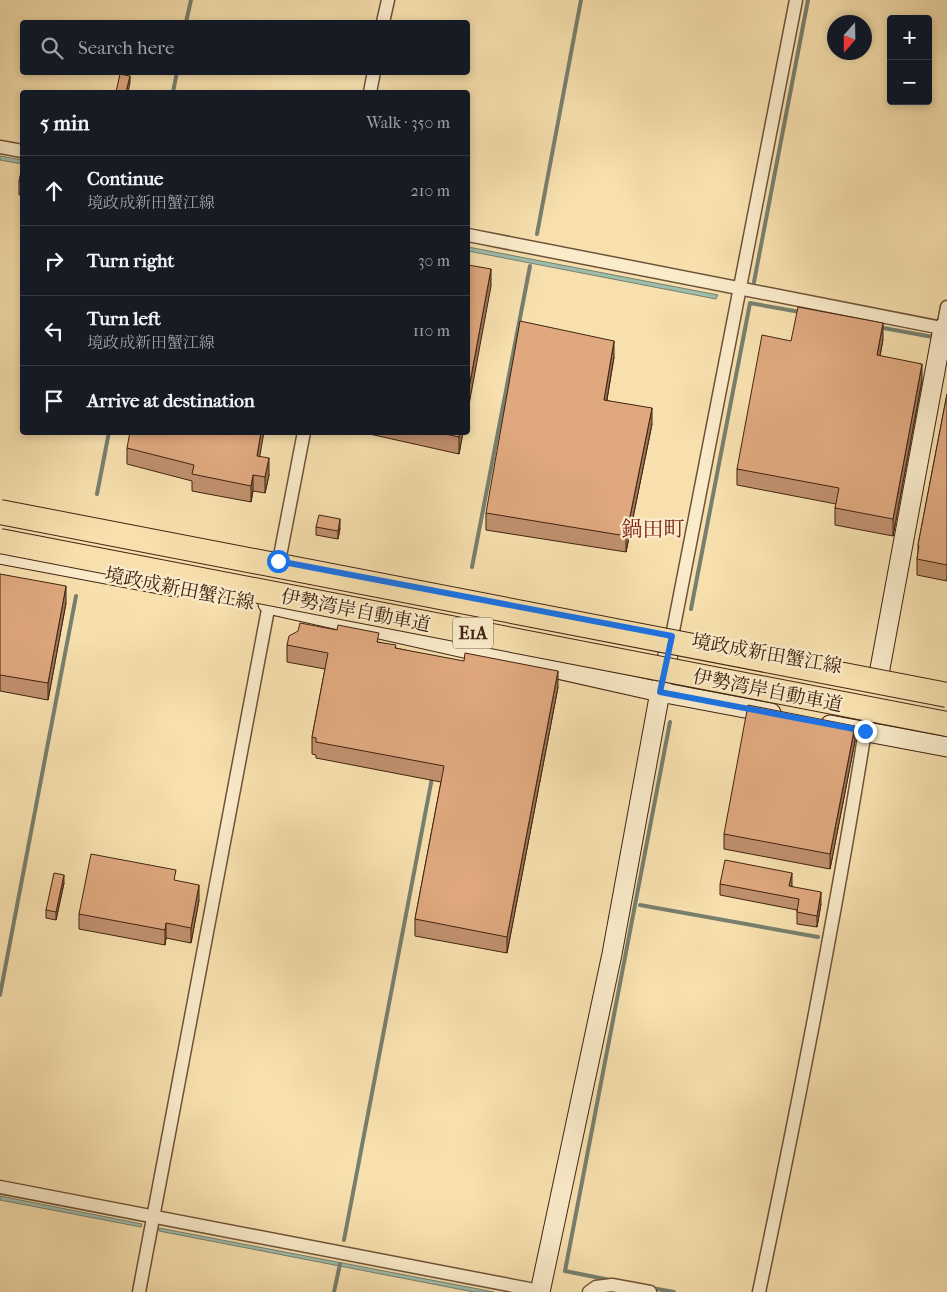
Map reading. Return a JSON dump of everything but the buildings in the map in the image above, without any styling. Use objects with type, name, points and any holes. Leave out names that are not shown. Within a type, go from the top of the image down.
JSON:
[{"type":"highway","name":"伊勢湾岸自動車道","points":[[0,512],[947,695]]},
{"type":"highway","name":"伊勢湾岸自動車道","points":[[0,541],[947,724]]},
{"type":"main road","points":[[879,674],[945,328]]},
{"type":"main road","name":"境政成新田蟹江線","points":[[0,502],[278,561],[672,636],[879,674],[947,684]]},
{"type":"main road","name":"境政成新田蟹江線","points":[[0,554],[269,604],[660,692],[787,716]]},
{"type":"main road","points":[[543,1292],[612,954],[672,636]]},
{"type":"main road","points":[[816,722],[947,747]]},
{"type":"street","points":[[384,20],[388,0]]},
{"type":"street","points":[[672,636],[796,0]]},
{"type":"street","points":[[370,90],[373,75]]},
{"type":"street","points":[[0,147],[20,151]]},
{"type":"street","points":[[470,235],[945,328],[947,307]]},
{"type":"street","points":[[278,561],[303,435]]},
{"type":"street","points":[[139,1292],[269,604]]},
{"type":"street","points":[[759,1292],[785,1171],[840,882],[865,731]]},
{"type":"street","points":[[0,1187],[543,1292]]},
{"type":"street","points":[[589,1292],[596,1287],[612,1285],[650,1292]]},
{"type":"shaded area","points":[[0,156],[20,160],[20,164],[0,160]]},
{"type":"shaded area","points":[[470,247],[718,295],[716,299],[470,251]]},
{"type":"shaded area","points":[[0,1196],[142,1224],[141,1227],[0,1200]]},
{"type":"shaded area","points":[[159,1228],[494,1292],[474,1292],[159,1231]]},
{"type":"waterway","points":[[186,20],[191,0]]},
{"type":"waterway","points":[[537,234],[581,0]]},
{"type":"waterway","points":[[754,282],[808,0]]},
{"type":"waterway","points":[[173,90],[176,75]]},
{"type":"waterway","points":[[472,567],[530,266]]},
{"type":"waterway","points":[[691,609],[750,303],[800,312]]},
{"type":"waterway","points":[[878,327],[933,337]]},
{"type":"waterway","points":[[97,494],[108,435]]},
{"type":"waterway","points":[[0,995],[76,596]]},
{"type":"waterway","points":[[610,1280],[565,1271],[670,722]]},
{"type":"waterway","points":[[344,1240],[432,778]]},
{"type":"waterway","points":[[640,905],[818,937]]},
{"type":"waterway","points":[[334,1292],[340,1264]]},
{"type":"waterway","points":[[652,1288],[674,1292]]},
{"type":"district","name":"鍋田町","points":[[653,529]]},
{"type":"route","points":[[278,561],[672,636],[660,692],[865,731]]}]
